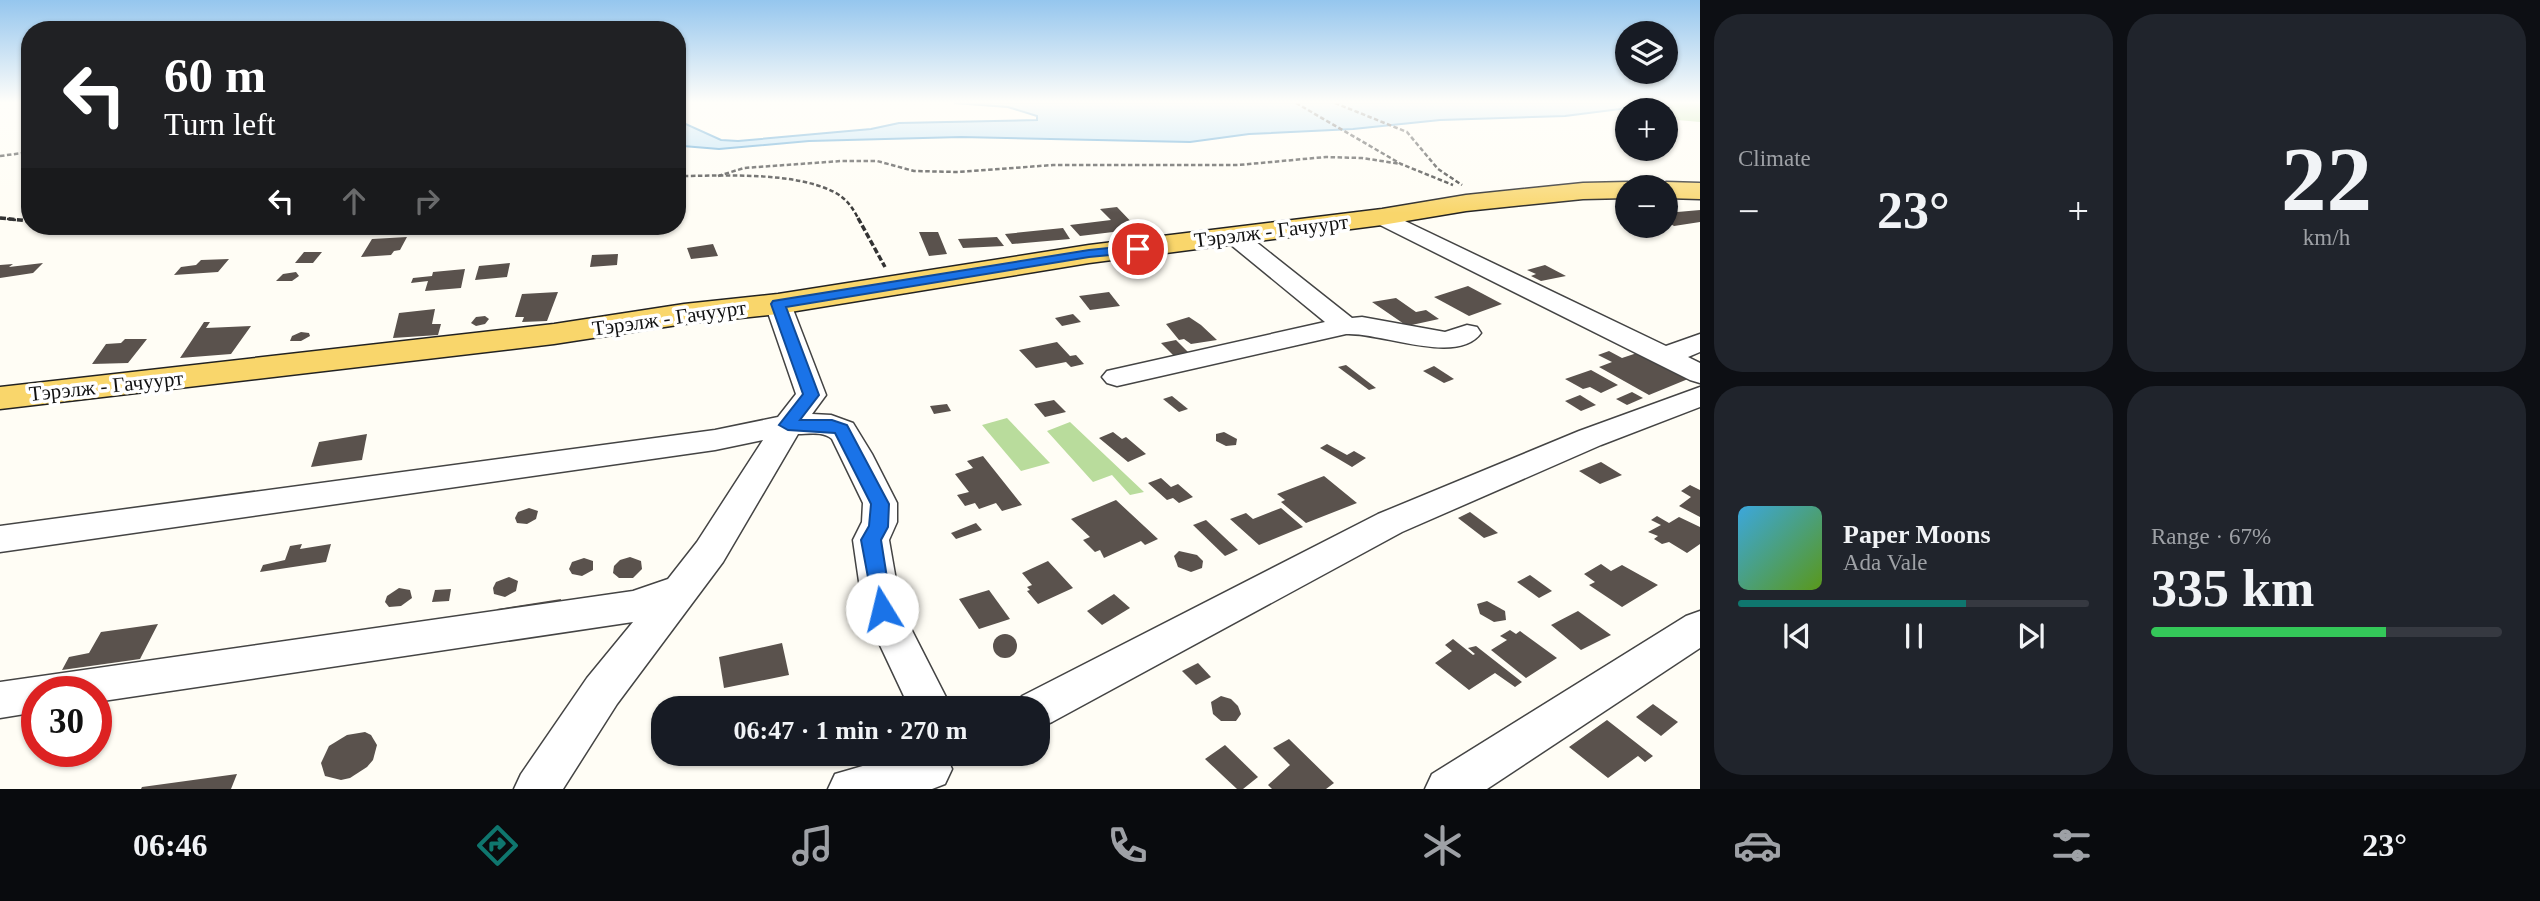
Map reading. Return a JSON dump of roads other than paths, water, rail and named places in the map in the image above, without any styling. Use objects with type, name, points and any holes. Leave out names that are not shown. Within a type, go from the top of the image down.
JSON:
[{"type":"main road","name":"Тэрэлж - Гачуурт","points":[[0,398],[555,334],[684,314],[778,304],[900,283],[1233,235],[1382,217],[1487,198],[1615,190]]},
{"type":"main road","points":[[1678,190],[1700,191]]},
{"type":"street","points":[[1382,217],[1700,374]]},
{"type":"street","points":[[1233,235],[1346,326]]},
{"type":"street","points":[[537,789],[602,691],[710,552],[788,425],[811,395],[778,304]]},
{"type":"street","points":[[1117,377],[1346,326],[1362,325],[1448,341],[1467,333]]},
{"type":"street","points":[[1666,356],[1700,342]]},
{"type":"street","points":[[1050,702],[1391,523],[1590,438],[1700,396]]},
{"type":"street","points":[[0,540],[715,440],[788,425],[832,426],[841,429],[880,504],[879,527],[871,540],[882,609],[925,696]]},
{"type":"street","points":[[112,682],[625,607],[680,590]]},
{"type":"street","points":[[1448,789],[1700,627]]},
{"type":"street","points":[[0,700],[21,697]]},
{"type":"street","points":[[851,789],[932,771]]},
{"type":"water","points":[[686,140],[854,140],[719,149],[686,146]]},
{"type":"water","points":[[1090,140],[1206,140],[1190,142]]}]
